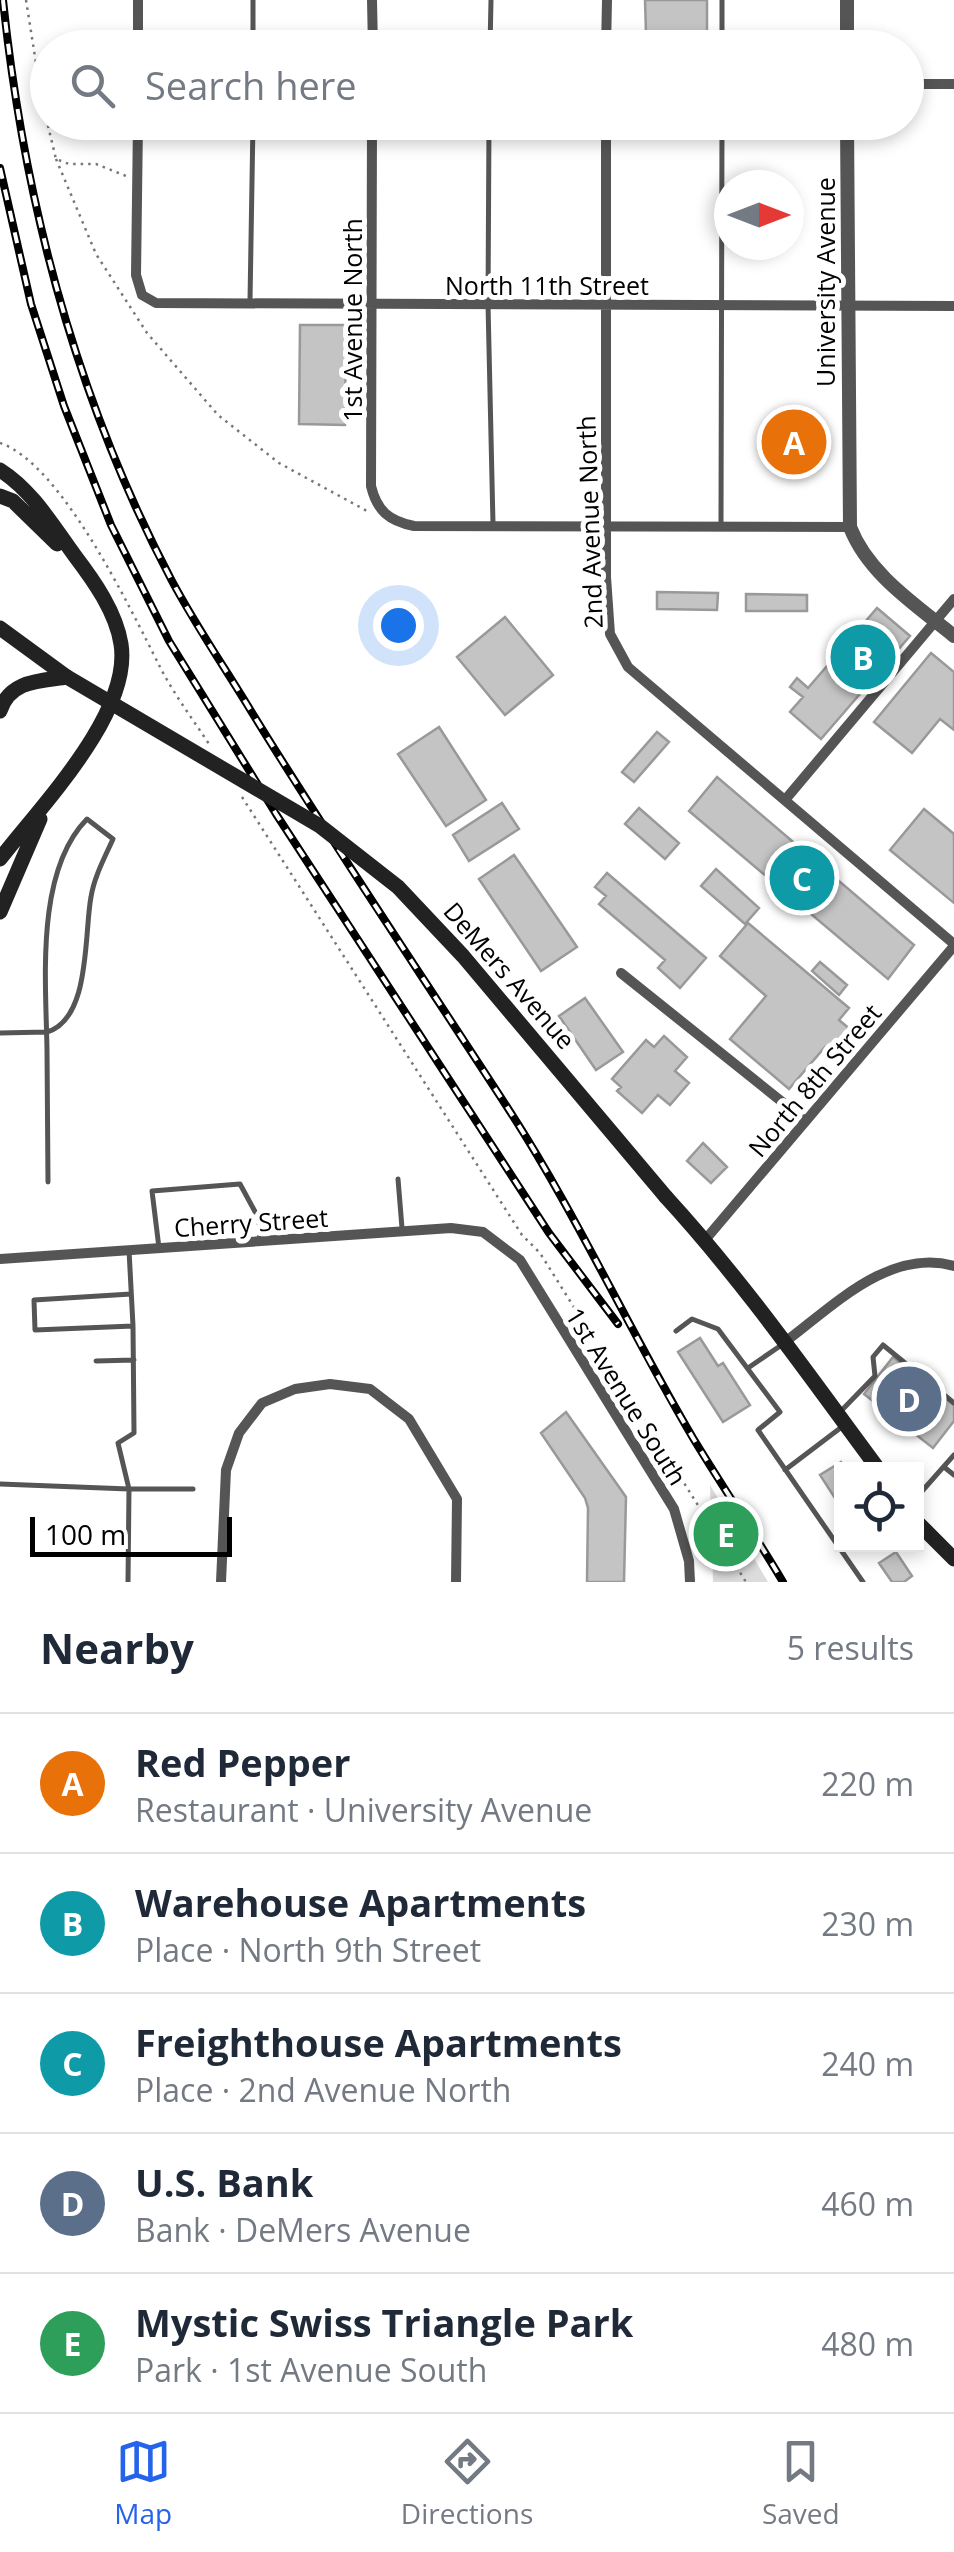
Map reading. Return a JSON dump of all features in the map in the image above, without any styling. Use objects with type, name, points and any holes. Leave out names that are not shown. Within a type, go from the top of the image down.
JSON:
[{"type":"main road","points":[[0,470],[32,497],[86,571],[114,619],[122,645],[122,677],[100,730],[0,859]]},
{"type":"main road","points":[[0,496],[14,502],[86,571]]},
{"type":"main road","name":"DeMers Avenue","points":[[0,628],[68,677],[320,826],[398,886],[463,956],[705,1240],[873,1462]]},
{"type":"main road","points":[[0,711],[16,686],[68,677]]},
{"type":"main road","points":[[0,912],[34,830],[61,780]]},
{"type":"main road","points":[[924,1529],[954,1558]]},
{"type":"street","points":[[138,0],[138,30]]},
{"type":"street","points":[[372,0],[372,30]]},
{"type":"street","points":[[606,30],[607,0]]},
{"type":"street","points":[[847,0],[847,30]]},
{"type":"street","points":[[924,84],[954,84]]},
{"type":"street","points":[[137,178],[138,140]]},
{"type":"street","name":"1st Avenue North","points":[[372,140],[371,486],[375,502],[384,514]]},
{"type":"street","name":"2nd Avenue North","points":[[606,140],[606,615],[617,651],[628,667],[954,945]]},
{"type":"street","name":"University Avenue","points":[[846,140],[850,527],[859,551],[874,568],[954,636]]},
{"type":"street","name":"North 11th Street","points":[[137,178],[136,276],[142,295],[156,303],[954,306]]},
{"type":"street","points":[[384,514],[414,526],[850,527]]},
{"type":"street","points":[[785,800],[954,599]]},
{"type":"street","name":"North 8th Street","points":[[705,1240],[954,945]]},
{"type":"street","points":[[620,973],[806,1121]]},
{"type":"street","name":"Cherry Street","points":[[0,1259],[450,1228],[483,1232],[502,1244]]},
{"type":"street","name":"1st Avenue South","points":[[502,1244],[520,1260],[674,1509],[690,1560],[690,1582]]},
{"type":"street","points":[[785,1342],[870,1278],[905,1265],[938,1261],[954,1266]]},
{"type":"street","points":[[221,1582],[226,1470],[239,1433],[262,1403],[295,1389],[330,1384],[370,1390],[409,1419],[457,1499],[456,1582]]},
{"type":"lane","points":[[252,0],[253,30]]},
{"type":"lane","points":[[490,30],[491,0]]},
{"type":"lane","points":[[722,0],[722,30]]},
{"type":"lane","points":[[250,304],[253,140]]},
{"type":"lane","points":[[489,140],[488,304],[494,526]]},
{"type":"lane","points":[[720,527],[722,140]]},
{"type":"lane","points":[[0,1033],[46,1032],[62,1023],[80,990],[91,892],[114,839],[88,819],[63,854],[48,926],[46,1032],[48,1182]]},
{"type":"lane","points":[[398,1180],[402,1232]]},
{"type":"lane","points":[[159,1248],[152,1191],[240,1184],[259,1218],[260,1242]]},
{"type":"lane","points":[[128,1582],[129,1489],[118,1443],[134,1433],[129,1250]]},
{"type":"lane","points":[[131,1294],[34,1300],[35,1330],[132,1326]]},
{"type":"lane","points":[[676,1331],[692,1319],[718,1329],[748,1368],[780,1412],[758,1430],[863,1582]]},
{"type":"lane","points":[[748,1368],[785,1342]]},
{"type":"lane","points":[[786,1470],[842,1419],[875,1376],[873,1358],[883,1344],[954,1402]]},
{"type":"lane","points":[[96,1361],[134,1360]]},
{"type":"lane","points":[[924,1489],[954,1455]]},
{"type":"lane","points":[[944,1467],[954,1475]]},
{"type":"lane","points":[[0,1484],[192,1489]]},
{"type":"path","points":[[26,0],[31,30]]},
{"type":"path","points":[[51,140],[96,254],[147,333],[218,415],[279,463],[376,517],[384,514]]},
{"type":"path","points":[[56,159],[69,164],[96,164],[137,178]]},
{"type":"path","points":[[0,443],[32,460],[50,481],[127,599],[160,668],[214,752]]},
{"type":"path","points":[[235,785],[522,1235],[540,1253],[746,1582]]},
{"type":"shaded area","points":[[710,1485],[768,1582],[713,1582]]},
{"type":"building","points":[[645,0],[707,0],[707,30],[646,30]]},
{"type":"building","points":[[300,325],[346,325],[345,425],[299,424]]},
{"type":"building","points":[[775,433],[814,433],[814,451],[774,451]]},
{"type":"building","points":[[657,592],[718,593],[717,610],[657,609]]},
{"type":"building","points":[[746,594],[807,595],[807,611],[746,611]]},
{"type":"building","points":[[877,608],[910,636],[821,739],[790,712],[803,697],[790,687],[797,678],[808,688]]},
{"type":"building","points":[[505,617],[553,675],[505,715],[457,657]]},
{"type":"building","points":[[931,653],[954,672],[954,730],[940,719],[912,753],[874,722]]},
{"type":"building","points":[[439,727],[486,800],[446,826],[398,754]]},
{"type":"building","points":[[657,732],[669,742],[634,782],[622,772]]},
{"type":"building","points":[[717,777],[914,945],[888,979],[689,811]]},
{"type":"building","points":[[502,803],[519,829],[469,861],[453,835]]},
{"type":"building","points":[[639,808],[679,843],[665,859],[625,824]]},
{"type":"building","points":[[924,809],[954,834],[954,903],[890,850]]},
{"type":"building","points":[[514,855],[577,947],[541,971],[479,879]]},
{"type":"building","points":[[716,869],[759,908],[745,924],[701,886]]},
{"type":"building","points":[[607,873],[706,958],[680,988],[658,968],[665,960],[599,904],[606,896],[595,887]]},
{"type":"building","points":[[748,923],[849,1008],[839,1020],[851,1030],[832,1052],[825,1047],[789,1089],[730,1039],[766,996],[720,956]]},
{"type":"building","points":[[820,962],[847,985],[839,995],[812,971]]},
{"type":"building","points":[[585,998],[623,1052],[596,1070],[559,1016]]},
{"type":"building","points":[[664,1036],[687,1057],[675,1071],[689,1083],[670,1105],[658,1095],[642,1113],[617,1091],[621,1087],[612,1079],[646,1040],[654,1047]]},
{"type":"building","points":[[703,1143],[727,1167],[711,1183],[687,1161]]},
{"type":"building","points":[[700,1338],[718,1366],[723,1363],[750,1405],[723,1422],[678,1352]]},
{"type":"building","points":[[893,1357],[954,1405],[954,1421],[933,1448],[864,1394]]},
{"type":"building","points":[[566,1412],[626,1497],[624,1582],[587,1582],[585,1498],[541,1433]]},
{"type":"building","points":[[834,1466],[834,1497],[820,1475]]},
{"type":"building","points":[[896,1552],[912,1576],[904,1582],[892,1582],[879,1563]]},
{"type":"railway","points":[[3,0],[25,151],[60,299],[108,443],[138,513],[201,631],[534,1150],[693,1438],[783,1582]]},
{"type":"railway","points":[[0,168],[31,304],[64,406],[111,525],[169,641],[276,814],[549,1233],[618,1324]]},
{"type":"place","name":"Red Pepper","points":[[794,442]]},
{"type":"place","name":"Warehouse Apartments","points":[[863,657]]},
{"type":"place","name":"Freighthouse Apartments","points":[[802,878]]},
{"type":"place","name":"U.S. Bank","points":[[909,1399]]},
{"type":"place","name":"Mystic Swiss Triangle Park","points":[[726,1534]]}]
